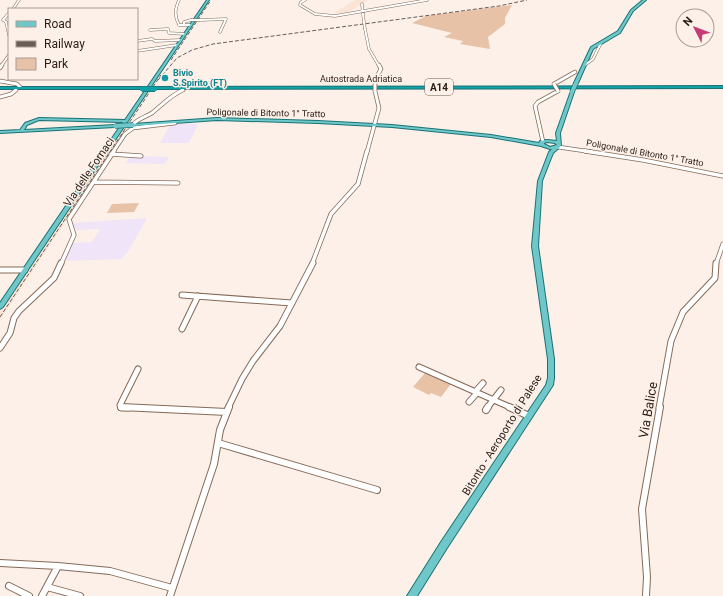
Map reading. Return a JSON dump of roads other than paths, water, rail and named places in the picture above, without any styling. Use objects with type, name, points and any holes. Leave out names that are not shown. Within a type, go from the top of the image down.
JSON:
[{"type":"highway","name":"Autostrada Adriatica","points":[[0,89],[723,88]]},
{"type":"main road","points":[[22,130],[29,122],[39,119],[110,121],[117,124],[125,121],[185,34],[188,24],[208,0]]},
{"type":"main road","points":[[555,147],[558,133],[572,92],[592,48],[619,32],[632,11],[645,0]]},
{"type":"main road","points":[[0,307],[117,124],[130,113]]},
{"type":"main road","name":"Poligonale di Bitonto 1° Tratto","points":[[0,131],[117,124],[132,127],[205,119],[280,120],[374,125],[491,136],[532,142],[544,141]]},
{"type":"main road","points":[[117,124],[125,121]]},
{"type":"main road","points":[[0,131],[26,126],[35,128],[56,128]]},
{"type":"main road","points":[[544,141],[554,139],[558,133]]},
{"type":"main road","points":[[544,141],[555,147]]},
{"type":"main road","points":[[544,141],[555,147]]},
{"type":"main road","name":"Bitonto - Aeroporto di Palese","points":[[412,596],[549,385],[552,372],[535,246],[539,184],[555,147]]},
{"type":"street","points":[[179,0],[175,11],[175,20],[179,26],[200,20],[226,19],[220,32]]},
{"type":"street","points":[[305,0],[300,3],[300,6],[318,15],[335,16],[363,14],[427,0]]},
{"type":"street","points":[[170,596],[214,464],[220,430],[242,379],[253,361],[280,326],[317,254],[331,214],[358,184],[380,106],[375,84],[376,78],[381,69],[369,49],[362,4]]},
{"type":"street","points":[[8,14],[3,20],[6,22],[8,31]]},
{"type":"street","points":[[150,30],[168,29],[169,33],[185,34]]},
{"type":"street","points":[[138,41],[152,39],[155,41],[181,40]]},
{"type":"street","points":[[585,65],[591,63],[601,43]]},
{"type":"street","points":[[138,51],[177,45]]},
{"type":"street","points":[[0,68],[8,56]]},
{"type":"street","points":[[544,141],[535,106],[538,102],[558,91],[554,82],[575,72]]},
{"type":"street","points":[[0,80],[17,84],[20,87]]},
{"type":"street","points":[[0,97],[11,94],[16,90]]},
{"type":"street","name":"Via delle Fornaci","points":[[0,348],[10,333],[14,318],[19,311],[55,276],[67,247],[73,237],[74,232],[69,220],[124,134],[132,127],[132,123],[150,114],[183,90]]},
{"type":"street","name":"Poligonale di Bitonto 1° Tratto","points":[[555,147],[565,147],[643,160],[723,176]]},
{"type":"street","points":[[111,154],[141,156]]},
{"type":"street","points":[[94,182],[178,183]]},
{"type":"street","name":"Via Balice","points":[[646,596],[647,577],[642,509],[671,341],[684,312],[715,278],[716,260],[723,244]]},
{"type":"street","points":[[0,270],[25,270]]},
{"type":"street","points":[[182,295],[292,303]]},
{"type":"street","points":[[182,329],[198,296]]},
{"type":"street","points":[[419,367],[529,416]]},
{"type":"street","points":[[138,369],[120,405],[121,408],[227,412]]},
{"type":"street","points":[[469,402],[483,383]]},
{"type":"street","points":[[486,410],[501,390]]},
{"type":"street","points":[[218,443],[377,490]]},
{"type":"street","points":[[0,563],[58,566],[110,572],[172,588]]},
{"type":"street","points":[[42,596],[58,566]]},
{"type":"street","points":[[9,586],[29,596]]},
{"type":"street","points":[[47,587],[80,596]]},
{"type":"railway","points":[[171,60],[211,0]]},
{"type":"railway","points":[[158,80],[177,58],[192,50],[213,44],[499,6],[527,0]]},
{"type":"railway","points":[[0,317],[161,75]]},
{"type":"place","name":"Bivio S.Spirito (FT)","points":[[165,78]]}]
